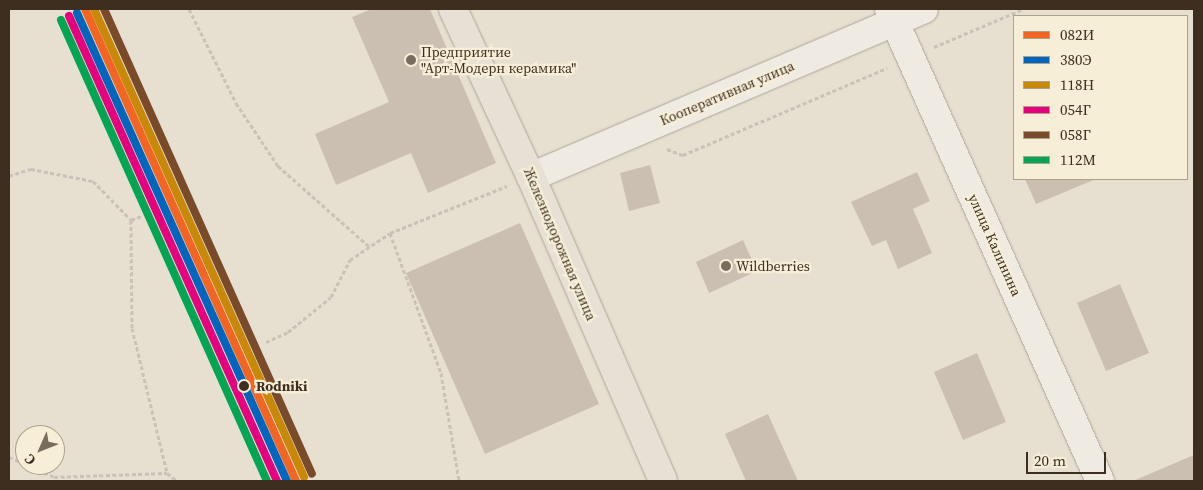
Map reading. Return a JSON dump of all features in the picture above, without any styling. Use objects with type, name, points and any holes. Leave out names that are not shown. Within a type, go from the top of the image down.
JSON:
[{"type":"main road","name":"Железнодорожная улица","points":[[453,9],[531,177],[664,481]]},
{"type":"street","name":"Кооперативная улица","points":[[531,177],[892,15],[924,9]]},
{"type":"street","name":"улица Калинина","points":[[892,15],[1100,481]]},
{"type":"path","points":[[189,9],[236,103],[278,166],[370,247]]},
{"type":"path","points":[[626,136],[683,155],[1023,9]]},
{"type":"path","points":[[9,176],[31,169],[93,181],[131,220],[132,328],[166,473]]},
{"type":"path","points":[[266,342],[288,332],[330,297],[350,260],[390,233],[531,177]]},
{"type":"path","points":[[131,220],[142,216]]},
{"type":"path","points":[[390,233],[441,373],[459,481]]},
{"type":"path","points":[[49,475],[54,477],[166,473],[177,481]]},
{"type":"building","name":"Предприятие \"Арт-Модерн керамика\"","points":[[372,9],[430,9],[496,163],[428,193],[411,153],[336,185],[315,134],[389,102],[352,17]]},
{"type":"building","points":[[650,165],[660,203],[629,211],[620,173]]},
{"type":"building","points":[[917,172],[930,201],[913,209],[932,253],[898,269],[886,240],[872,246],[851,202]]},
{"type":"building","points":[[1025,180],[1094,180],[1036,204]]},
{"type":"building","points":[[520,223],[599,404],[485,454],[406,273]]},
{"type":"building","name":"Wildberries","points":[[743,240],[757,271],[709,293],[696,262]]},
{"type":"building","points":[[1120,284],[1149,353],[1106,371],[1077,303]]},
{"type":"building","points":[[977,353],[1006,422],[963,440],[934,372]]},
{"type":"building","points":[[768,414],[798,481],[746,481],[725,434]]},
{"type":"building","points":[[1194,455],[1194,481],[1133,481]]},
{"type":"transit line","name":"082И","points":[[85,9],[296,481]]},
{"type":"transit line","name":"118Н","points":[[94,9],[304,477]]},
{"type":"transit line","name":"058Г","points":[[104,9],[312,474]]},
{"type":"transit line","name":"380Э","points":[[77,13],[287,481]]},
{"type":"transit line","name":"054Г","points":[[69,16],[277,481]]},
{"type":"transit line","name":"112М","points":[[61,20],[267,481]]},
{"type":"place","name":"Предприятие \"Арт-Модерн керамика\"","points":[[411,60]]},
{"type":"place","name":"Wildberries","points":[[726,266]]},
{"type":"place","name":"Rodniki","points":[[244,386]]}]
